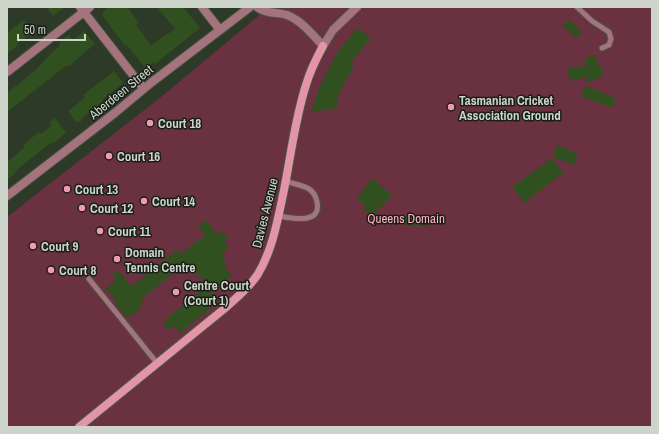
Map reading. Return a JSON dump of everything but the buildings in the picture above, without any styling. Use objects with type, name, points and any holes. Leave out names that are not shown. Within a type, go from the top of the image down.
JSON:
[{"type":"street","points":[[202,7],[220,30]]},
{"type":"street","name":"Aberdeen Street","points":[[7,196],[116,112],[143,88],[250,7]]},
{"type":"street","points":[[257,7],[266,12],[280,13],[289,16],[299,22],[323,46],[333,30],[357,7]]},
{"type":"street","points":[[7,72],[85,8],[143,88]]},
{"type":"street","name":"Davies Avenue","points":[[79,427],[218,314],[249,285],[263,265],[274,236],[286,181],[293,138],[305,86],[323,46]]},
{"type":"lane","points":[[577,7],[609,32],[611,39],[609,44],[602,48]]},
{"type":"lane","points":[[278,216],[298,220],[303,219],[314,214],[318,208],[313,192],[308,188],[286,181]]},
{"type":"lane","points":[[89,279],[157,363]]},
{"type":"green space","name":"Queens Domain","points":[[269,7],[652,7],[652,427],[7,427],[7,217],[161,97]]},
{"type":"place","name":"Tasmanian Cricket Association Ground","points":[[451,107]]},
{"type":"place","name":"Court 18","points":[[150,123]]},
{"type":"place","name":"Court 16","points":[[109,156]]},
{"type":"place","name":"Court 13","points":[[67,189]]},
{"type":"place","name":"Court 14","points":[[144,201]]},
{"type":"place","name":"Court 12","points":[[82,208]]},
{"type":"place","name":"Court 11","points":[[100,231]]},
{"type":"place","name":"Court 9","points":[[33,246]]},
{"type":"place","name":"Domain Tennis Centre","points":[[117,259]]},
{"type":"place","name":"Court 8","points":[[51,270]]},
{"type":"place","name":"Centre Court (Court 1)","points":[[176,292]]}]
